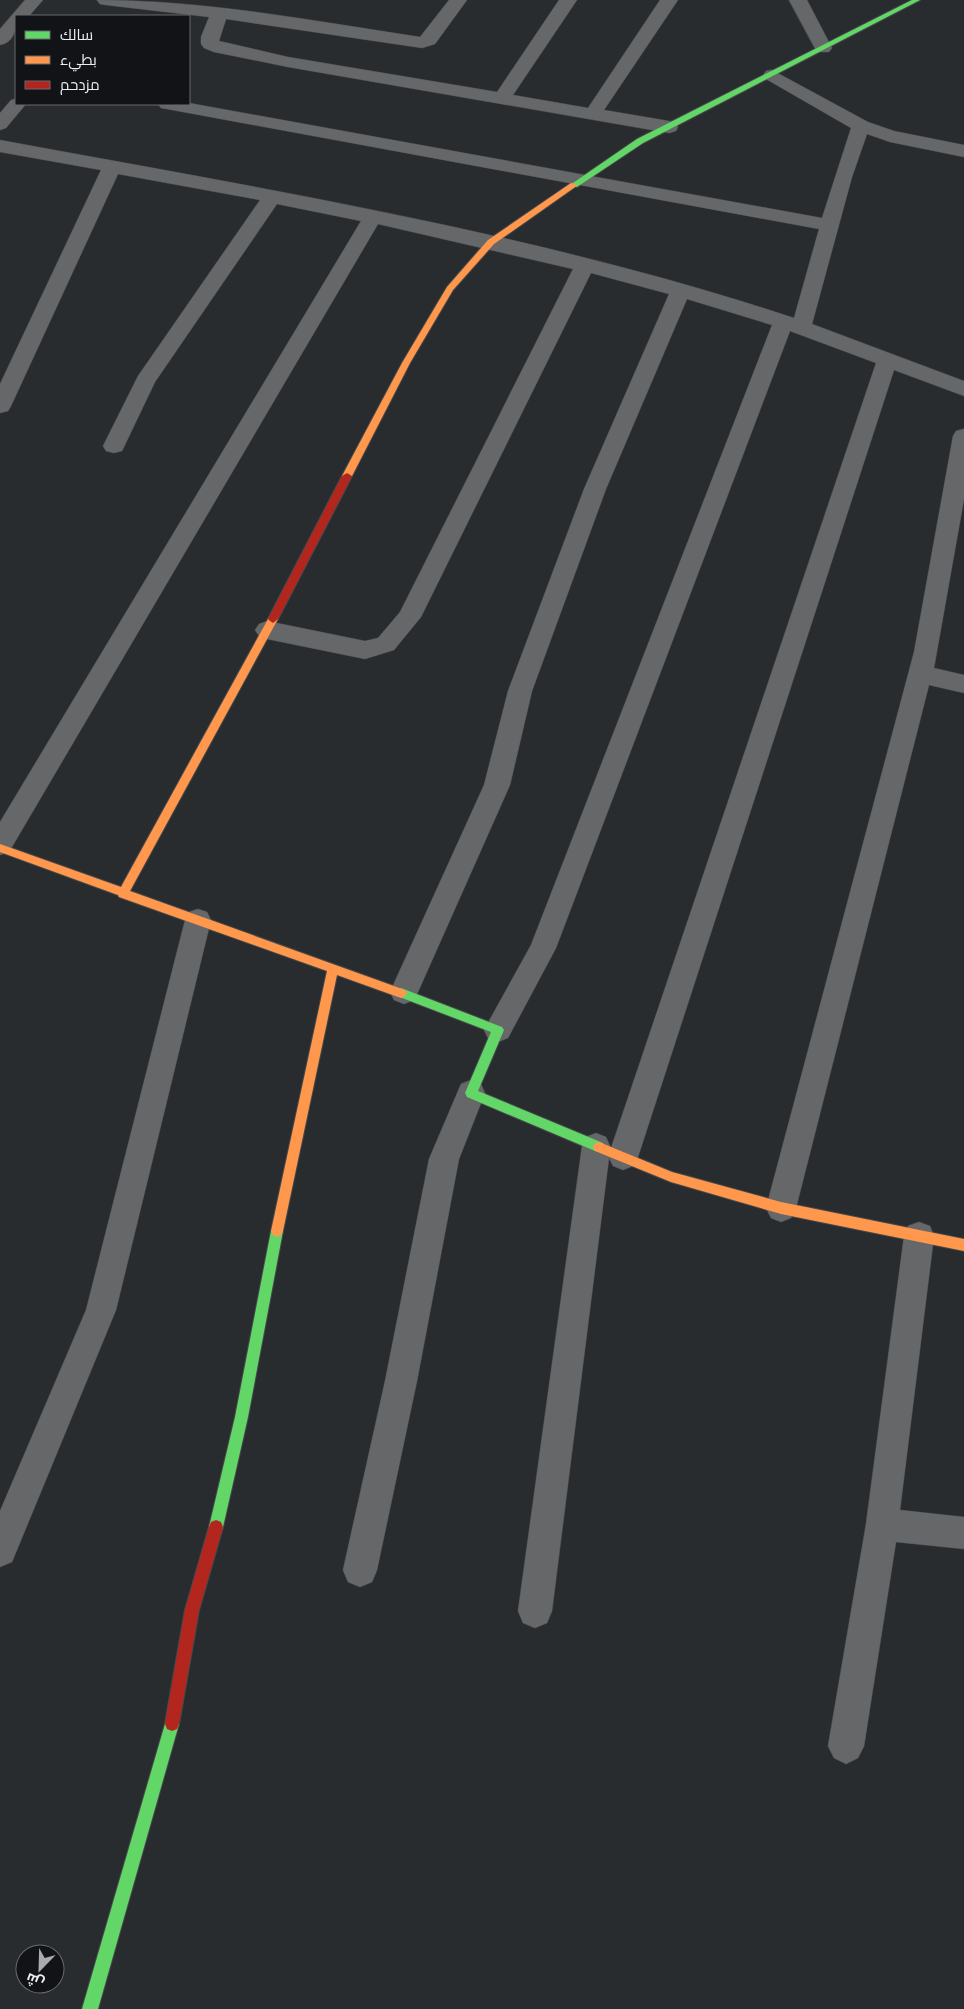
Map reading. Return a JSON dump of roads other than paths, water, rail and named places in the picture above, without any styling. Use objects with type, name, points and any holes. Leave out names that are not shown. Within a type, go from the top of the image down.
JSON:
[{"type":"street","points":[[21,15],[34,0]]},
{"type":"street","points":[[100,4],[219,13],[422,43],[429,40],[458,0]]},
{"type":"street","points":[[502,98],[568,0]]},
{"type":"street","points":[[593,114],[669,0]]},
{"type":"street","points":[[798,0],[823,48]]},
{"type":"street","points":[[123,894],[267,630],[406,363],[450,289],[491,242],[640,142],[917,0]]},
{"type":"street","points":[[219,13],[210,37],[210,44],[220,48],[670,126]]},
{"type":"street","points":[[0,40],[15,22]]},
{"type":"street","points":[[772,75],[861,126],[890,136],[964,151]]},
{"type":"street","points":[[0,124],[16,105]]},
{"type":"street","points":[[172,105],[830,225]]},
{"type":"street","points":[[360,1570],[401,1381],[444,1160],[498,1030],[544,948],[792,325],[830,225],[843,177],[861,126]]},
{"type":"street","points":[[2,150],[112,167],[272,197],[491,242],[585,265],[681,291],[792,325],[964,389]]},
{"type":"street","points":[[0,406],[112,167]]},
{"type":"street","points":[[114,446],[146,381],[272,197]]},
{"type":"street","points":[[372,218],[0,846],[123,894],[404,992],[498,1030]]},
{"type":"street","points":[[267,630],[365,650],[386,644],[409,618],[585,265]]},
{"type":"street","points":[[404,992],[496,784],[520,691],[588,507],[681,291]]},
{"type":"street","points":[[535,1611],[609,1151],[888,361]]},
{"type":"street","points":[[781,1208],[926,652],[964,436]]},
{"type":"street","points":[[920,674],[964,684]]},
{"type":"street","points":[[0,1550],[101,1310],[198,920]]},
{"type":"street","points":[[90,2009],[175,1716],[192,1610],[233,1465],[258,1320],[333,968]]},
{"type":"street","points":[[471,1093],[671,1177],[781,1208],[964,1245]]},
{"type":"street","points":[[846,1746],[882,1524],[919,1236]]},
{"type":"street","points":[[882,1524],[964,1533]]}]
